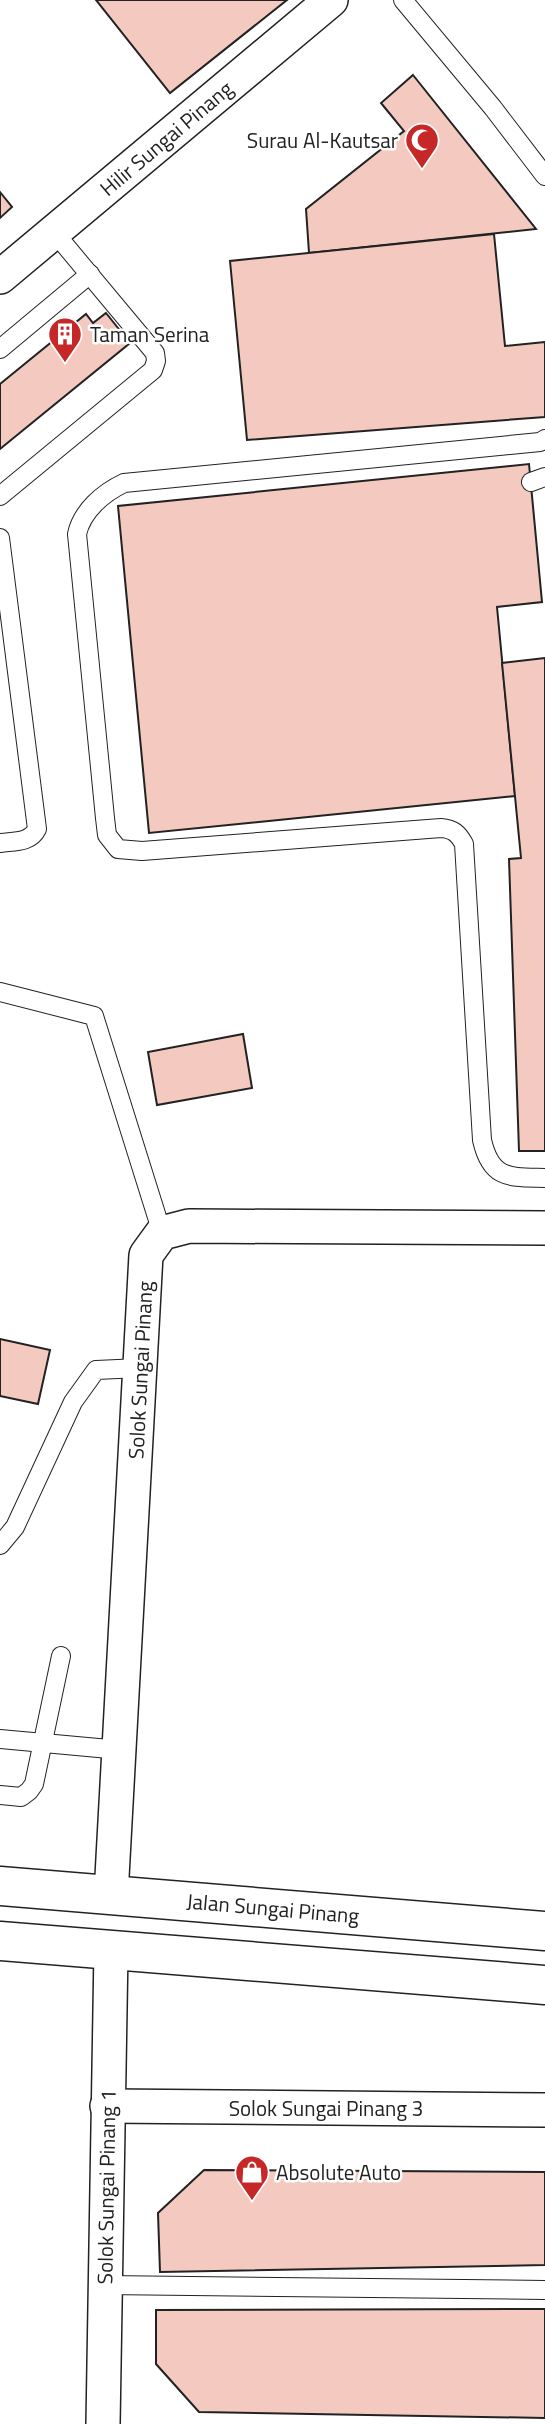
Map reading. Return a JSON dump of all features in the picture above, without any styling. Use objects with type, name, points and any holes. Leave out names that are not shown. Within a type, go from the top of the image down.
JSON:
[{"type":"main road","name":"Jalan Sungai Pinang","points":[[0,1886],[545,1931]]},
{"type":"main road","points":[[0,1941],[545,1985]]},
{"type":"street","name":"Hilir Sungai Pinang","points":[[0,277],[331,0]]},
{"type":"street","points":[[162,1233],[189,1226],[545,1228]]},
{"type":"street","name":"Solok Sungai Pinang","points":[[111,1895],[146,1255],[162,1233]]},
{"type":"street","name":"Solok Sungai Pinang 1","points":[[103,2424],[111,1950]]},
{"type":"street","name":"Solok Sungai Pinang 3","points":[[107,2106],[545,2110]]},
{"type":"lane","points":[[403,0],[493,108],[545,176]]},
{"type":"lane","points":[[0,496],[153,370],[155,353],[54,232]]},
{"type":"lane","points":[[0,349],[90,274]]},
{"type":"lane","points":[[545,439],[540,442],[124,483],[108,490],[80,520],[77,534],[107,835],[118,849],[142,851],[441,828],[458,834],[464,844],[482,1140],[486,1157],[495,1170],[509,1177],[545,1178]]},
{"type":"lane","points":[[0,538],[37,829],[34,836],[27,840],[0,843]]},
{"type":"lane","points":[[0,992],[94,1016],[162,1233]]},
{"type":"lane","points":[[0,1545],[15,1527],[73,1402],[96,1370],[140,1368]]},
{"type":"lane","points":[[0,1795],[21,1797],[34,1784],[61,1656]]},
{"type":"lane","points":[[0,1739],[120,1750]]},
{"type":"lane","points":[[104,2285],[545,2290]]},
{"type":"building","points":[[96,0],[287,0],[170,93]]},
{"type":"building","name":"Surau Al-Kautsar","points":[[413,75],[536,229],[309,253],[306,209],[404,131],[381,103]]},
{"type":"building","points":[[0,192],[12,207],[0,218]]},
{"type":"building","points":[[494,234],[505,346],[545,342],[545,417],[247,440],[230,261]]},
{"type":"building","name":"Taman Serina","points":[[106,313],[130,343],[0,449],[0,384],[86,314],[93,323]]},
{"type":"building","points":[[529,464],[542,602],[497,607],[515,796],[149,833],[118,506]]},
{"type":"building","points":[[545,658],[545,1151],[519,1151],[509,859],[521,858],[502,663]]},
{"type":"building","points":[[243,1034],[252,1088],[157,1105],[148,1052]]},
{"type":"building","points":[[0,1339],[50,1350],[38,1404],[0,1396]]},
{"type":"building","points":[[204,2170],[545,2172],[545,2265],[160,2272],[158,2213]]},
{"type":"building","points":[[545,2309],[545,2418],[199,2412],[156,2364],[156,2310]]},
{"type":"place","name":"Surau Al-Kautsar","points":[[422,170]]},
{"type":"place","name":"Taman Serina","points":[[65,364]]},
{"type":"place","name":"Absolute Auto","points":[[252,2202]]}]
